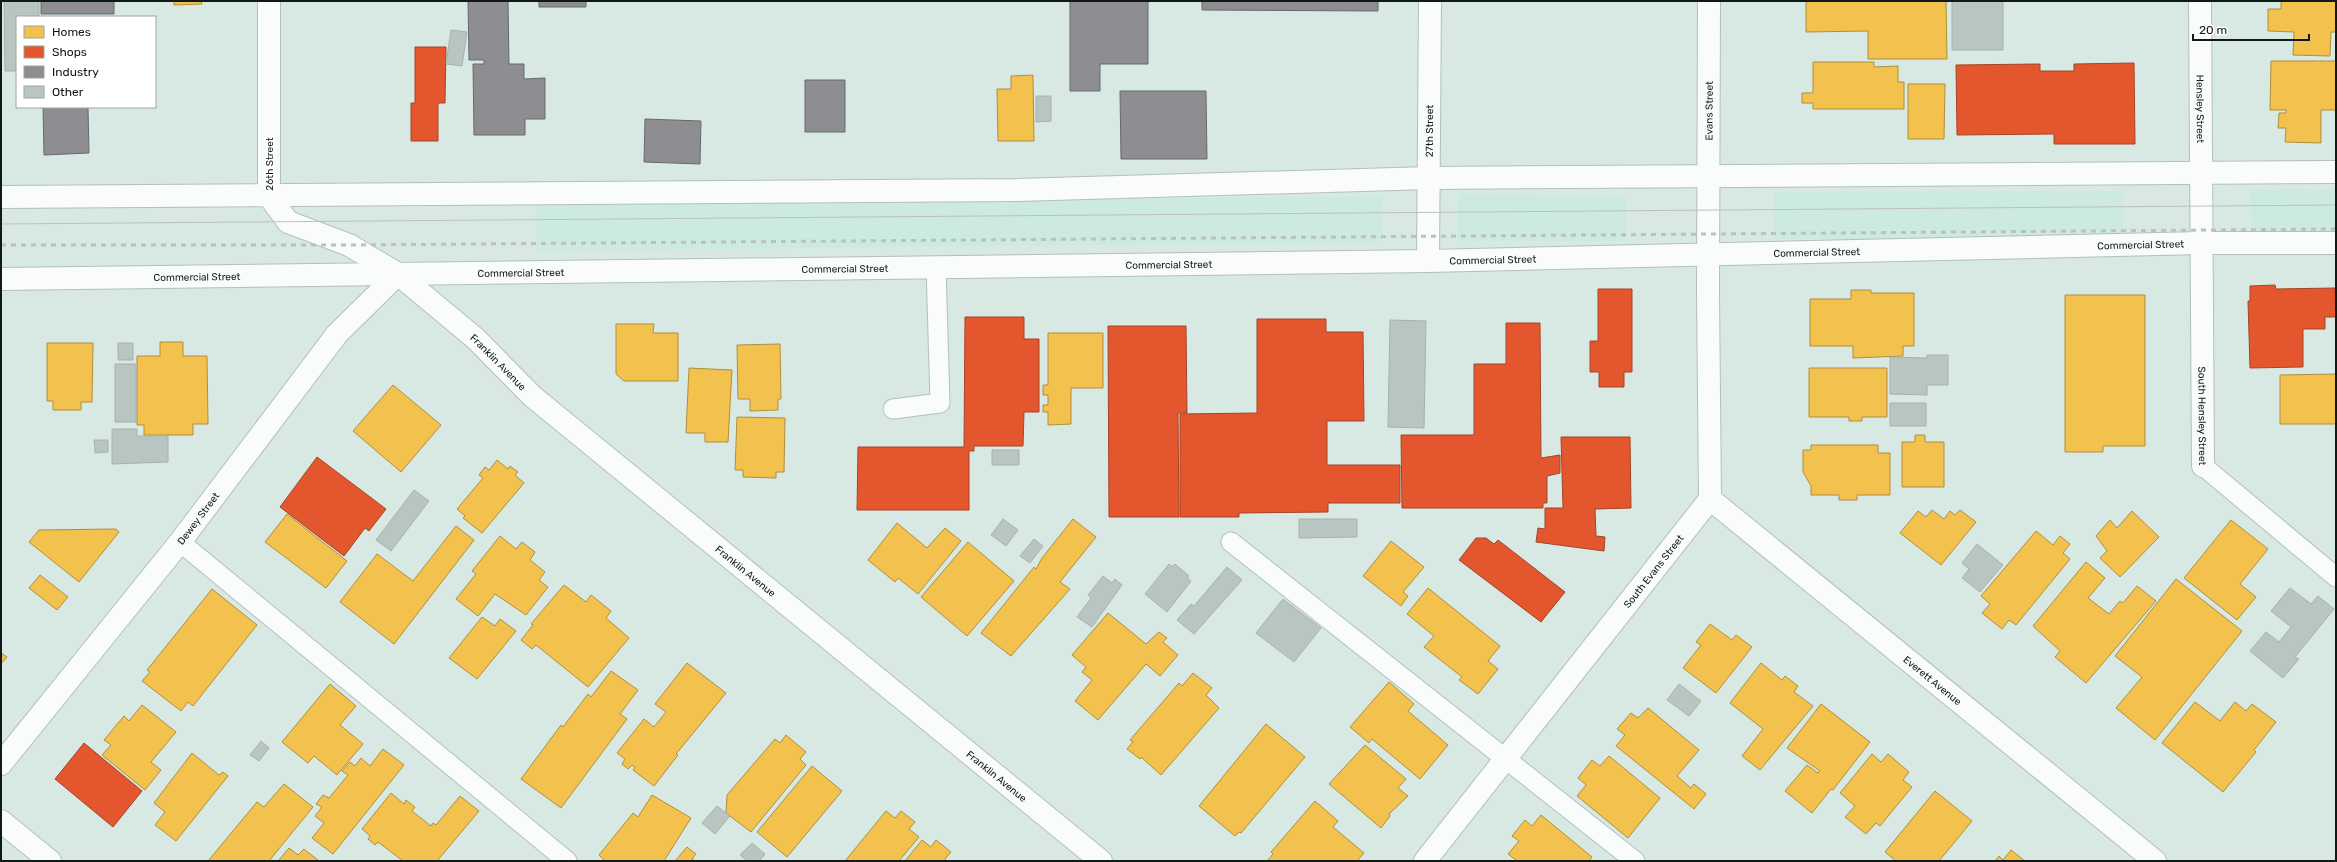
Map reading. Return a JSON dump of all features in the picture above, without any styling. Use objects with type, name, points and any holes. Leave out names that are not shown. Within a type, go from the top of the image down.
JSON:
[{"type":"main road","name":"26th Street","points":[[268,1],[269,196],[288,222],[349,245],[398,274]]},
{"type":"main road","name":"27th Street","points":[[1428,261],[1430,1]]},
{"type":"main road","name":"Evans Street","points":[[1709,1],[1709,253]]},
{"type":"main road","name":"Hensley Street","points":[[2200,1],[2200,216]]},
{"type":"main road","points":[[1,197],[1018,190],[1429,178],[2336,172]]},
{"type":"main road","name":"South Hensley Street","points":[[2200,216],[2203,466]]},
{"type":"main road","name":"Commercial Street","points":[[1,279],[936,266],[1428,261],[1709,253],[2201,243],[2336,243]]},
{"type":"main road","points":[[1709,253],[1710,499]]},
{"type":"main road","name":"Dewey Street","points":[[1,764],[180,542],[337,334],[398,274]]},
{"type":"main road","name":"Franklin Avenue","points":[[398,274],[476,338],[532,396],[1101,861]]},
{"type":"main road","name":"South Evans Street","points":[[1424,861],[1507,758],[1710,499]]},
{"type":"main road","name":"Everett Avenue","points":[[1710,499],[2155,861]]},
{"type":"main road","points":[[1,821],[50,861]]},
{"type":"lane","points":[[893,409],[940,403],[936,266]]},
{"type":"lane","name":"South Hensley Street","points":[[2203,466],[2336,577]]},
{"type":"lane","points":[[180,542],[567,861]]},
{"type":"lane","points":[[1231,542],[1507,758],[1635,861]]},
{"type":"shaded area","points":[[2250,189],[2336,189],[2336,235],[2251,235]]},
{"type":"shaded area","points":[[2123,191],[2123,237],[1774,239],[1774,192]]},
{"type":"shaded area","points":[[1458,194],[1626,195],[1626,241],[1458,241]]},
{"type":"shaded area","points":[[1382,196],[1382,242],[536,251],[536,203],[872,202]]},
{"type":"building: Homes","points":[[174,1],[201,1],[202,4],[174,5]]},
{"type":"building: Homes","points":[[1946,1],[1947,59],[1868,59],[1868,31],[1806,32],[1806,2]]},
{"type":"building: Homes","points":[[2281,1],[2336,1],[2336,32],[2331,32],[2330,56],[2293,55],[2294,32],[2268,31],[2268,9],[2281,9]]},
{"type":"building: Homes","points":[[2271,61],[2336,61],[2336,110],[2321,110],[2321,143],[2285,142],[2286,128],[2278,128],[2279,113],[2286,113],[2286,110],[2270,110]]},
{"type":"building: Homes","points":[[1813,62],[1874,62],[1874,67],[1898,66],[1898,82],[1904,82],[1904,109],[1813,109],[1813,103],[1802,103],[1802,93],[1813,93]]},
{"type":"building: Homes","points":[[1033,75],[1034,141],[998,141],[997,89],[1011,89],[1011,76]]},
{"type":"building: Homes","points":[[1908,84],[1945,84],[1944,139],[1908,139]]},
{"type":"building: Homes","points":[[1851,290],[1871,290],[1871,293],[1914,293],[1914,346],[1903,346],[1903,356],[1853,358],[1853,346],[1810,346],[1810,299],[1851,299]]},
{"type":"building: Homes","points":[[2065,295],[2145,295],[2145,446],[2103,446],[2103,452],[2065,452]]},
{"type":"building: Homes","points":[[616,324],[654,324],[653,333],[678,333],[678,381],[624,381],[616,374]]},
{"type":"building: Homes","points":[[1048,333],[1103,333],[1103,388],[1071,388],[1071,424],[1048,425],[1048,412],[1043,412],[1043,405],[1048,405],[1048,395],[1043,395],[1043,385],[1048,385]]},
{"type":"building: Homes","points":[[160,342],[183,342],[183,356],[207,356],[208,424],[193,424],[193,435],[144,435],[144,425],[137,425],[137,356],[160,356]]},
{"type":"building: Homes","points":[[47,343],[93,343],[92,402],[81,402],[81,410],[53,410],[53,401],[47,401]]},
{"type":"building: Homes","points":[[780,344],[781,399],[778,399],[778,410],[750,411],[750,399],[738,399],[737,345]]},
{"type":"building: Homes","points":[[689,368],[732,370],[728,442],[705,442],[705,433],[686,433]]},
{"type":"building: Homes","points":[[1809,368],[1887,368],[1887,417],[1862,417],[1862,421],[1849,421],[1849,417],[1809,417]]},
{"type":"building: Homes","points":[[2336,374],[2336,424],[2280,424],[2280,375]]},
{"type":"building: Homes","points":[[393,385],[441,425],[401,472],[353,431]]},
{"type":"building: Homes","points":[[737,417],[785,418],[784,472],[776,472],[776,478],[743,477],[743,470],[735,470]]},
{"type":"building: Homes","points":[[1915,435],[1925,435],[1925,442],[1944,442],[1944,487],[1902,487],[1902,442],[1915,442]]},
{"type":"building: Homes","points":[[1811,445],[1878,445],[1878,453],[1890,453],[1890,495],[1857,495],[1857,500],[1839,500],[1839,495],[1811,495],[1811,486],[1803,472],[1803,450],[1811,450]]},
{"type":"building: Homes","points":[[497,460],[508,469],[510,466],[518,472],[515,475],[524,483],[482,533],[463,518],[465,516],[457,509],[483,478],[479,475],[485,467],[489,470]]},
{"type":"building: Homes","points":[[1932,510],[1944,519],[1950,511],[1955,515],[1960,510],[1976,522],[1941,565],[1900,533],[1918,511],[1926,517]]},
{"type":"building: Homes","points":[[2132,511],[2159,537],[2120,577],[2100,558],[2107,551],[2096,536],[2110,520],[2117,528]]},
{"type":"building: Homes","points":[[287,514],[347,561],[326,588],[265,542]]},
{"type":"building: Homes","points":[[1073,519],[1096,537],[1060,582],[1070,589],[1011,656],[981,633],[1034,567],[1036,569],[1042,558]]},
{"type":"building: Homes","points":[[2231,520],[2268,549],[2240,584],[2256,597],[2237,620],[2184,578]]},
{"type":"building: Homes","points":[[897,523],[927,548],[945,528],[961,541],[918,594],[898,578],[895,582],[868,560]]},
{"type":"building: Homes","points":[[456,526],[474,540],[394,644],[340,602],[377,554],[413,581]]},
{"type":"building: Homes","points":[[116,529],[119,532],[79,582],[29,542],[39,530]]},
{"type":"building: Homes","points":[[2036,531],[2053,545],[2060,536],[2070,544],[2063,553],[2070,559],[2016,625],[2009,620],[2002,629],[1982,613],[1990,604],[1981,596]]},
{"type":"building: Homes","points":[[500,536],[516,549],[522,542],[535,552],[530,560],[545,572],[539,580],[548,587],[526,615],[495,594],[478,616],[456,599],[476,574],[472,571]]},
{"type":"building: Homes","points":[[1391,541],[1424,567],[1403,592],[1408,596],[1401,606],[1363,576]]},
{"type":"building: Homes","points":[[968,542],[1014,581],[967,636],[921,597]]},
{"type":"building: Homes","points":[[2086,562],[2105,578],[2088,598],[2109,614],[2120,601],[2123,603],[2137,586],[2156,601],[2086,683],[2055,657],[2060,651],[2033,626]]},
{"type":"building: Homes","points":[[40,575],[68,597],[57,610],[29,588]]},
{"type":"building: Homes","points":[[2176,579],[2242,631],[2155,740],[2116,708],[2142,677],[2115,656]]},
{"type":"building: Homes","points":[[564,585],[586,602],[591,595],[611,611],[606,618],[629,638],[588,687],[536,645],[532,649],[521,640],[533,625],[531,624]]},
{"type":"building: Homes","points":[[1428,588],[1500,646],[1488,661],[1498,669],[1478,694],[1459,680],[1462,677],[1424,647],[1434,636],[1407,614]]},
{"type":"building: Homes","points":[[212,589],[257,625],[193,706],[188,702],[181,711],[142,681],[150,672],[147,670]]},
{"type":"building: Homes","points":[[1108,613],[1146,644],[1159,632],[1167,638],[1163,642],[1178,655],[1160,676],[1146,664],[1098,720],[1075,701],[1092,680],[1082,672],[1086,667],[1072,655]]},
{"type":"building: Homes","points":[[482,617],[495,626],[500,619],[516,631],[477,679],[449,658]]},
{"type":"building: Homes","points":[[1710,624],[1732,640],[1736,635],[1752,647],[1716,693],[1683,668],[1701,645],[1696,642]]},
{"type":"building: Homes","points":[[1,653],[7,657],[1,664]]},
{"type":"building: Homes","points":[[687,663],[726,693],[676,754],[678,755],[654,786],[633,770],[635,767],[632,765],[628,769],[622,764],[625,759],[617,753],[644,719],[654,727],[666,712],[655,704]]},
{"type":"building: Homes","points":[[1761,663],[1782,680],[1785,676],[1798,686],[1794,692],[1813,706],[1760,770],[1742,756],[1763,729],[1730,703]]},
{"type":"building: Homes","points":[[611,671],[638,690],[620,714],[627,719],[561,808],[521,779],[561,725],[563,727],[588,694],[591,697]]},
{"type":"building: Homes","points":[[1193,673],[1212,688],[1206,695],[1219,708],[1161,775],[1141,757],[1140,759],[1127,749],[1133,742],[1130,740],[1179,683],[1182,686]]},
{"type":"building: Homes","points":[[1389,682],[1414,704],[1408,711],[1448,745],[1420,779],[1372,739],[1369,743],[1350,727]]},
{"type":"building: Homes","points":[[330,684],[356,706],[340,725],[363,744],[337,775],[314,756],[308,763],[282,742]]},
{"type":"building: Homes","points":[[2195,702],[2220,721],[2235,702],[2246,711],[2252,704],[2276,722],[2254,750],[2256,752],[2223,792],[2162,743]]},
{"type":"building: Homes","points":[[1821,704],[1870,742],[1833,790],[1831,789],[1812,813],[1785,791],[1807,765],[1818,773],[1820,771],[1787,748]]},
{"type":"building: Homes","points":[[142,705],[176,732],[151,762],[161,770],[145,790],[102,755],[111,745],[104,740],[124,716],[129,721]]},
{"type":"building: Homes","points":[[1648,708],[1699,750],[1677,776],[1691,788],[1694,784],[1706,794],[1694,809],[1616,746],[1625,735],[1617,729],[1631,713],[1638,718]]},
{"type":"building: Homes","points":[[1266,724],[1305,757],[1241,833],[1239,832],[1235,836],[1199,806]]},
{"type":"building: Homes","points":[[786,735],[806,752],[800,759],[806,765],[751,832],[726,813],[727,795],[775,739],[780,743]]},
{"type":"building: Homes","points":[[1365,745],[1406,779],[1398,788],[1408,796],[1389,814],[1390,816],[1381,828],[1329,784]]},
{"type":"building: Homes","points":[[383,749],[404,765],[333,854],[312,838],[324,823],[315,816],[322,807],[316,804],[323,795],[329,798],[348,775],[342,771],[350,762],[355,766],[361,758],[370,766]]},
{"type":"building: Homes","points":[[192,753],[219,775],[223,772],[228,776],[176,841],[155,825],[165,812],[154,803]]},
{"type":"building: Homes","points":[[1872,754],[1881,762],[1888,754],[1909,772],[1903,780],[1912,787],[1880,826],[1876,823],[1866,834],[1845,817],[1855,806],[1840,793]]},
{"type":"building: Homes","points":[[1609,756],[1660,798],[1628,838],[1577,796],[1586,785],[1578,778],[1592,760],[1600,766]]},
{"type":"building: Homes","points":[[812,766],[842,791],[787,857],[757,832]]},
{"type":"building: Homes","points":[[284,784],[313,807],[269,861],[208,861],[257,802],[264,807]]},
{"type":"building: Homes","points":[[1935,791],[1972,821],[1939,861],[1896,861],[1885,852]]},
{"type":"building: Homes","points":[[391,793],[404,804],[406,800],[415,807],[412,811],[431,826],[433,823],[436,825],[460,796],[479,811],[437,861],[403,861],[378,842],[375,845],[368,839],[370,836],[362,829]]},
{"type":"building: Homes","points":[[652,795],[691,818],[664,861],[605,861],[599,855],[633,813],[638,817]]},
{"type":"building: Homes","points":[[1315,801],[1338,821],[1333,827],[1364,853],[1357,861],[1267,861],[1273,854],[1271,852]]},
{"type":"building: Homes","points":[[886,811],[895,818],[901,811],[915,822],[909,829],[919,837],[899,861],[845,861]]},
{"type":"building: Homes","points":[[1541,815],[1592,857],[1589,861],[1517,861],[1508,854],[1519,841],[1512,836],[1525,820],[1532,826]]},
{"type":"building: Homes","points":[[922,840],[931,847],[936,840],[951,852],[945,859],[947,861],[905,861]]},
{"type":"building: Homes","points":[[687,847],[696,854],[692,859],[695,861],[675,861]]},
{"type":"building: Homes","points":[[289,848],[298,855],[304,849],[319,861],[278,861]]},
{"type":"building: Homes","points":[[2011,850],[2025,861],[1995,861],[1999,856],[2003,860]]},
{"type":"building: Shops","points":[[415,47],[446,47],[445,103],[438,103],[438,141],[411,141],[411,103],[415,103]]},
{"type":"building: Shops","points":[[2134,63],[2135,144],[2054,144],[2054,134],[1957,135],[1956,65],[2040,64],[2040,71],[2074,71],[2074,64]]},
{"type":"building: Shops","points":[[2275,285],[2276,289],[2335,288],[2336,317],[2325,317],[2325,329],[2303,329],[2303,367],[2250,368],[2248,301],[2250,301],[2250,286]]},
{"type":"building: Shops","points":[[1598,289],[1632,289],[1632,372],[1624,372],[1624,387],[1599,387],[1599,372],[1590,372],[1590,341],[1598,341]]},
{"type":"building: Shops","points":[[965,317],[1024,317],[1024,339],[1039,339],[1039,412],[1024,412],[1023,446],[974,446],[974,451],[969,451],[969,510],[857,510],[858,447],[964,447]]},
{"type":"building: Shops","points":[[1257,319],[1326,319],[1326,332],[1363,332],[1364,421],[1327,421],[1327,465],[1400,465],[1400,503],[1328,503],[1328,512],[1239,513],[1239,517],[1180,517],[1180,414],[1257,413]]},
{"type":"building: Shops","points":[[1506,323],[1540,323],[1541,458],[1560,455],[1560,473],[1547,476],[1547,503],[1543,503],[1543,508],[1402,508],[1401,435],[1474,435],[1474,364],[1506,364]]},
{"type":"building: Shops","points":[[1108,326],[1186,326],[1187,413],[1178,413],[1179,517],[1109,517]]},
{"type":"building: Shops","points":[[1561,437],[1630,437],[1631,508],[1595,509],[1596,536],[1605,537],[1604,551],[1536,542],[1538,528],[1545,529],[1545,508],[1563,508]]},
{"type":"building: Shops","points":[[317,457],[386,509],[369,531],[365,528],[344,556],[280,507]]},
{"type":"building: Shops","points":[[1476,538],[1486,538],[1494,544],[1498,540],[1565,592],[1541,622],[1459,560]]},
{"type":"building: Shops","points":[[84,743],[142,791],[113,827],[55,779]]},
{"type":"building: Industry","points":[[41,1],[114,1],[114,14],[41,14]]},
{"type":"building: Industry","points":[[468,1],[508,1],[509,64],[524,64],[524,79],[545,78],[545,119],[525,119],[525,135],[474,135],[473,64],[484,64],[484,60],[469,60]]},
{"type":"building: Industry","points":[[539,1],[586,1],[586,7],[539,7]]},
{"type":"building: Industry","points":[[1070,1],[1148,1],[1148,64],[1100,64],[1100,91],[1070,91]]},
{"type":"building: Industry","points":[[1202,1],[1378,1],[1378,11],[1202,10]]},
{"type":"building: Industry","points":[[805,80],[845,80],[845,132],[805,132]]},
{"type":"building: Industry","points":[[1120,91],[1206,91],[1207,159],[1121,159]]},
{"type":"building: Industry","points":[[43,108],[88,108],[89,153],[44,155]]},
{"type":"building: Industry","points":[[645,119],[701,121],[700,164],[644,162]]},
{"type":"building: Other","points":[[4,1],[39,1],[39,16],[16,16],[16,71],[5,71]]},
{"type":"building: Other","points":[[1952,1],[2003,1],[2003,50],[1952,50]]},
{"type":"building: Other","points":[[451,30],[467,32],[462,66],[446,64]]},
{"type":"building: Other","points":[[1036,96],[1051,96],[1051,121],[1036,122]]},
{"type":"building: Other","points":[[1390,320],[1426,321],[1424,428],[1388,427]]},
{"type":"building: Other","points":[[118,343],[133,343],[133,360],[118,360]]},
{"type":"building: Other","points":[[1927,355],[1948,355],[1948,385],[1927,385],[1927,395],[1890,394],[1890,357],[1927,358]]},
{"type":"building: Other","points":[[115,364],[136,364],[136,422],[115,422]]},
{"type":"building: Other","points":[[1890,403],[1926,403],[1926,426],[1890,426]]},
{"type":"building: Other","points":[[112,429],[137,429],[137,436],[168,436],[168,462],[112,464]]},
{"type":"building: Other","points":[[94,440],[108,440],[108,452],[95,453]]},
{"type":"building: Other","points":[[992,450],[1019,450],[1019,465],[992,465]]},
{"type":"building: Other","points":[[414,490],[429,501],[391,551],[376,540]]},
{"type":"building: Other","points":[[1003,519],[1018,530],[1006,546],[991,535]]},
{"type":"building: Other","points":[[1299,519],[1357,519],[1357,537],[1299,538]]},
{"type":"building: Other","points":[[1034,539],[1043,546],[1030,563],[1020,556]]},
{"type":"building: Other","points":[[1977,544],[2003,565],[1980,592],[1962,578],[1969,569],[1962,563]]},
{"type":"building: Other","points":[[1169,564],[1173,567],[1175,564],[1189,576],[1187,578],[1191,581],[1167,612],[1145,594]]},
{"type":"building: Other","points":[[1227,567],[1242,580],[1194,634],[1177,620],[1191,604],[1194,606]]},
{"type":"building: Other","points":[[1103,576],[1112,583],[1115,579],[1122,585],[1092,627],[1077,617],[1091,598],[1088,595]]},
{"type":"building: Other","points":[[2290,588],[2311,604],[2318,596],[2334,609],[2295,657],[2299,659],[2283,678],[2250,651],[2266,632],[2279,642],[2291,627],[2271,611]]},
{"type":"building: Other","points":[[1283,599],[1321,628],[1294,662],[1256,633]]},
{"type":"building: Other","points":[[1679,684],[1701,701],[1689,716],[1667,700]]},
{"type":"building: Other","points":[[261,741],[269,748],[259,761],[250,755]]},
{"type":"building: Other","points":[[717,806],[730,816],[715,834],[702,823]]},
{"type":"building: Other","points":[[752,843],[765,854],[759,861],[747,861],[740,855]]},
{"type":"tram line","points":[[1,224],[2336,205]]},
{"type":"railway","points":[[1,245],[349,245],[2336,229]]}]
